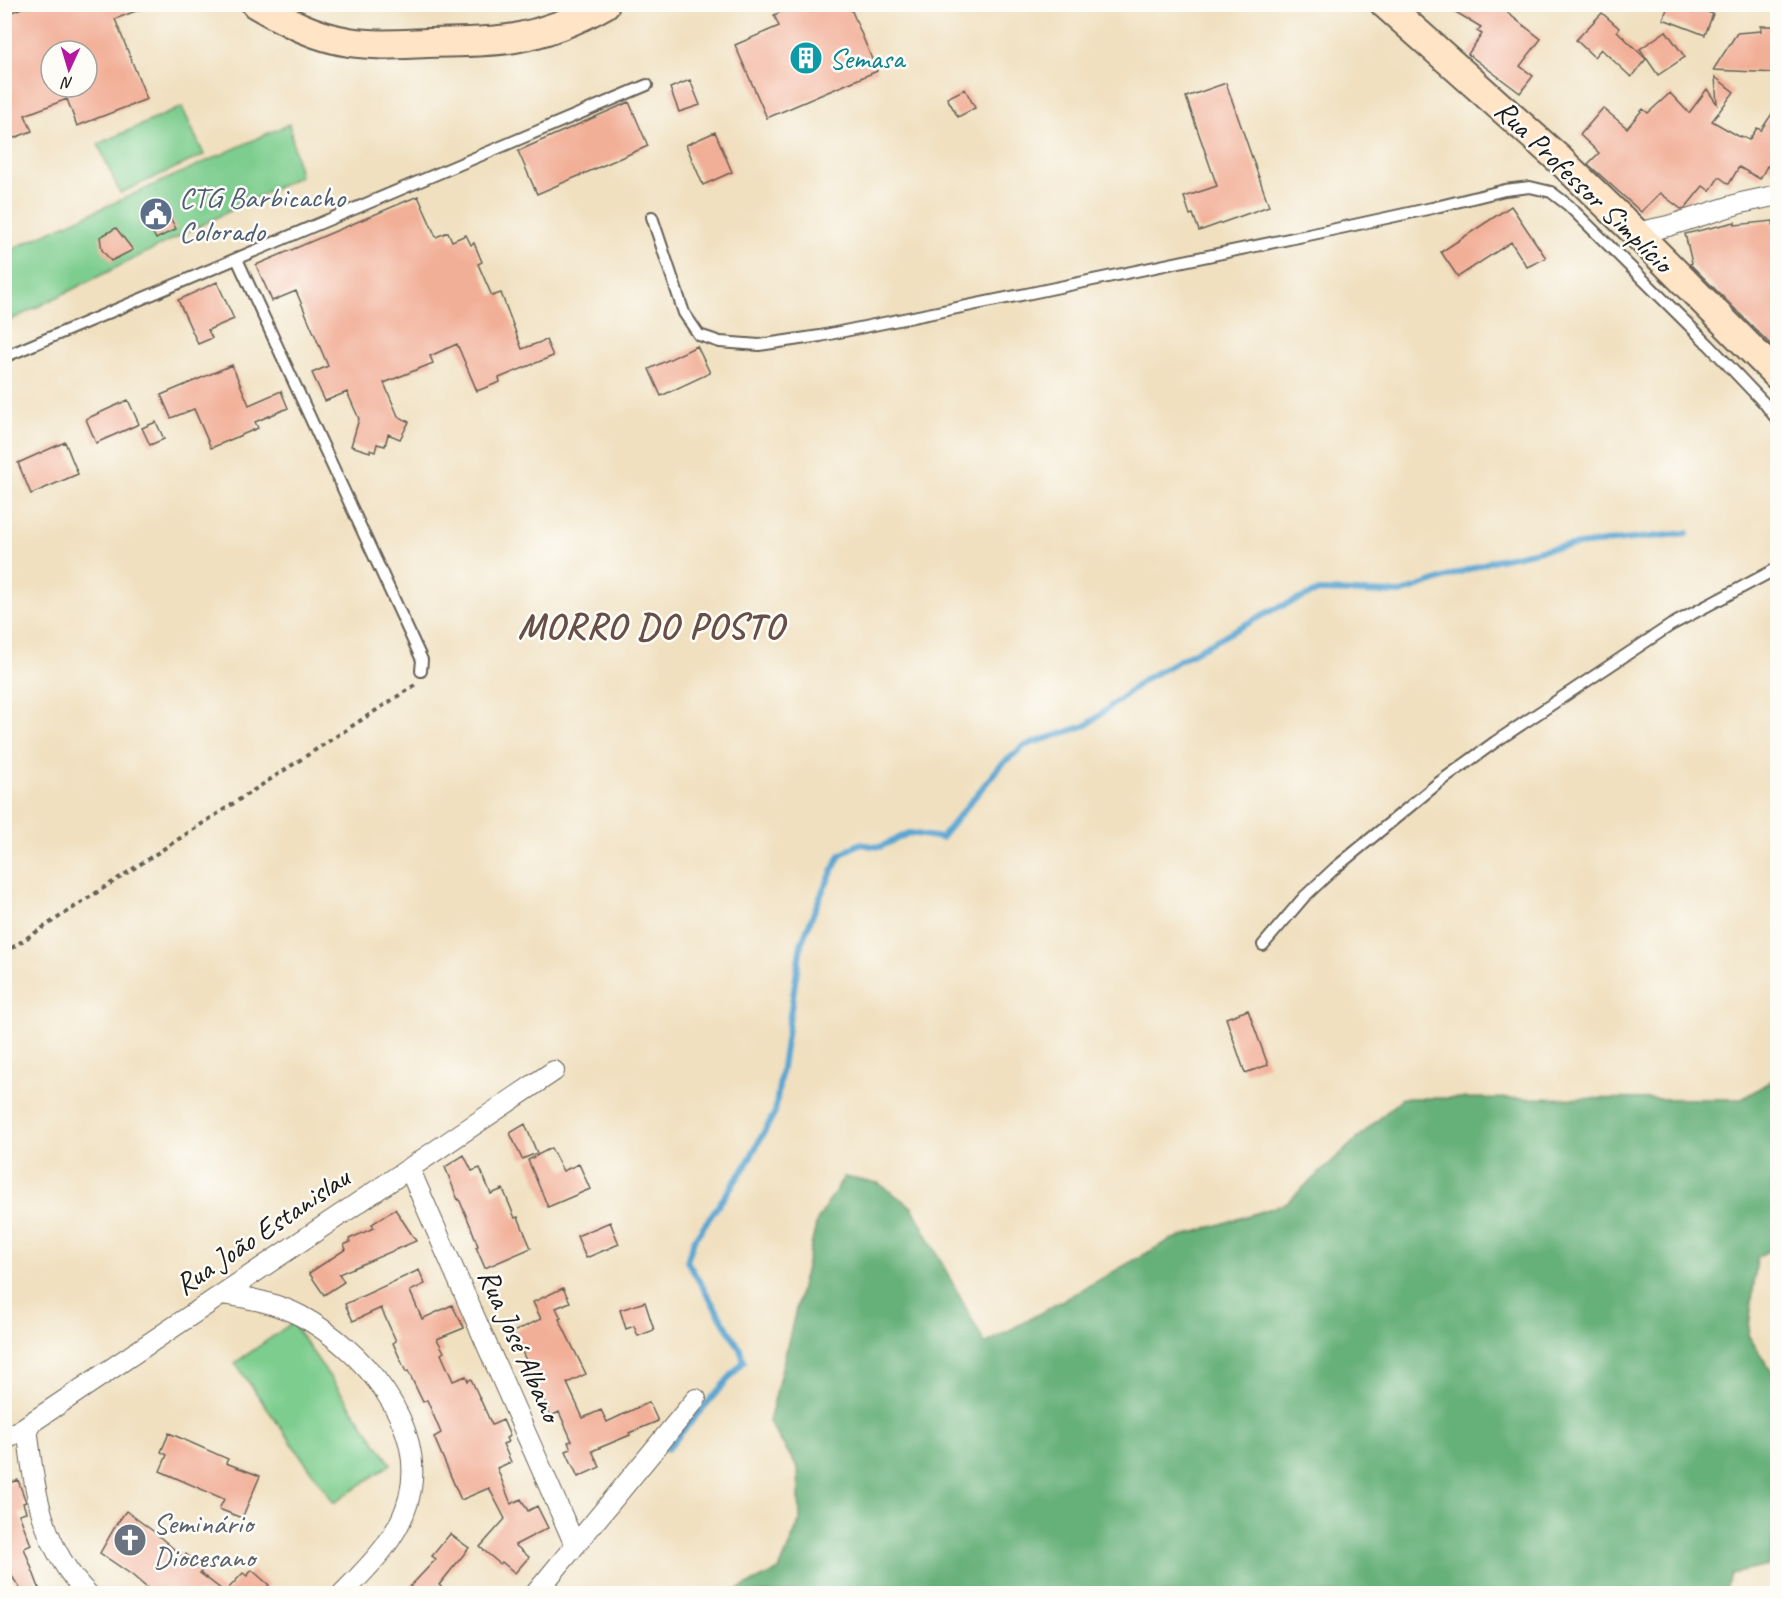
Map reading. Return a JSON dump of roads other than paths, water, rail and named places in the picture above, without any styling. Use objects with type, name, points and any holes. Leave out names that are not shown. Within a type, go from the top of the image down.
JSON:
[{"type":"street","points":[[256,4],[318,34],[349,42],[380,45],[514,38],[551,29],[590,13],[605,4]]},
{"type":"street","name":"Rua Professor Simplício","points":[[1384,4],[1544,145],[1636,233],[1777,376]]},
{"type":"street","points":[[1636,233],[1778,195]]},
{"type":"street","name":"Rua João Estanislau","points":[[4,1441],[554,1071]]},
{"type":"street","name":"Rua José Albano","points":[[410,1168],[575,1545]]},
{"type":"street","points":[[223,1294],[253,1298],[280,1306],[330,1334],[356,1356],[383,1388],[402,1421],[411,1448],[413,1476],[409,1499],[398,1527],[385,1547],[342,1593]]},
{"type":"street","points":[[535,1593],[696,1399]]},
{"type":"street","points":[[27,1426],[31,1467],[39,1506],[51,1542],[74,1579],[88,1593]]},
{"type":"lane","points":[[4,357],[647,85]]},
{"type":"lane","points":[[652,218],[684,313],[699,336],[720,342],[759,345],[820,336],[1019,296],[1345,227],[1505,190],[1530,187],[1551,192],[1568,205],[1709,345],[1765,404],[1778,421]]},
{"type":"lane","points":[[237,259],[422,660],[421,671]]},
{"type":"lane","points":[[1263,945],[1304,897],[1335,868],[1437,784],[1495,742],[1671,625],[1778,568]]},
{"type":"waterway","points":[[667,1449],[744,1361],[740,1349],[687,1261],[694,1240],[745,1167],[775,1112],[801,944],[840,855],[859,844],[880,847],[909,833],[941,838],[1000,766],[1024,746],[1087,725],[1145,679],[1272,610],[1319,591],[1401,593],[1495,560],[1551,548],[1687,533]]},
{"type":"place","name":"Semasa","points":[[806,58]]},
{"type":"place","name":"CTG Barbicacho Colorado","points":[[156,214]]},
{"type":"place","name":"Seminário Diocesano","points":[[130,1540]]},
{"type":"district","name":"MORRO DO POSTO","points":[[651,626]]}]
